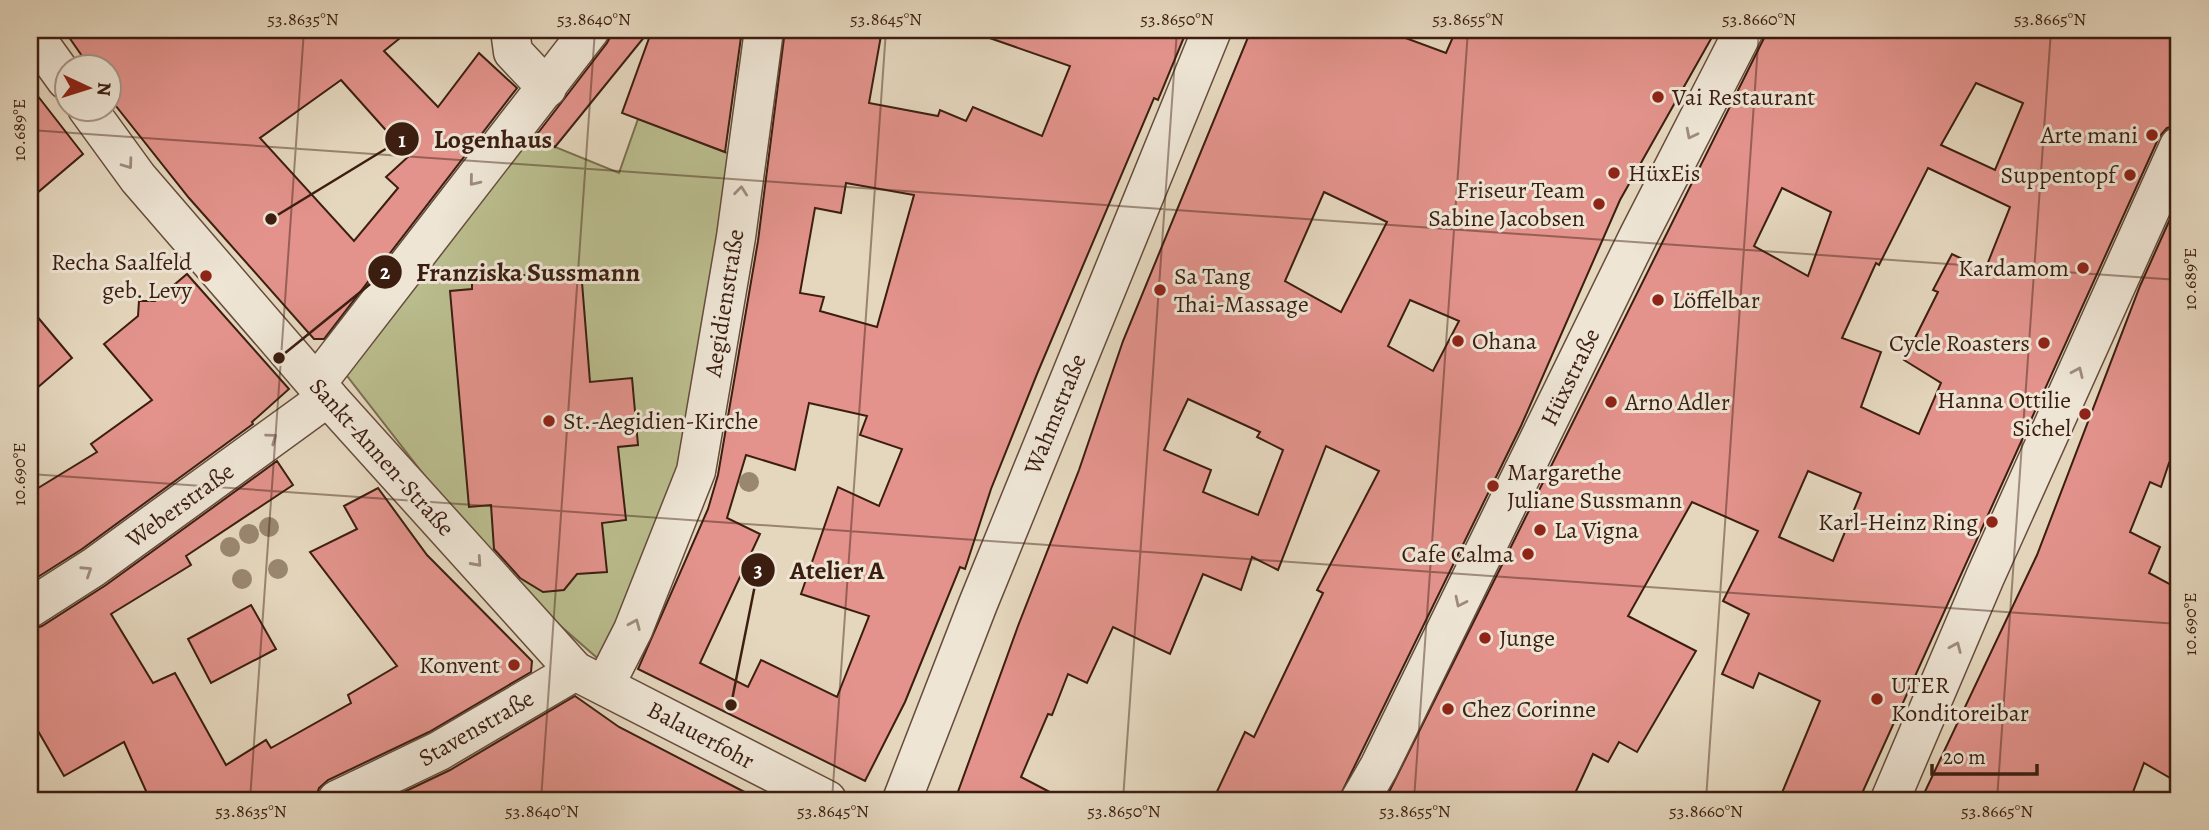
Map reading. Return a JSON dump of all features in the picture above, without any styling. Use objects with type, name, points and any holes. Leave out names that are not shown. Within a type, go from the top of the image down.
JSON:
[{"type":"street","points":[[30,30],[52,61]]},
{"type":"street","points":[[510,30],[513,52],[547,88]]},
{"type":"street","name":"Weberstraße","points":[[30,608],[94,567],[322,391],[590,30]]},
{"type":"street","name":"Aegidienstraße","points":[[590,678],[633,630],[696,471],[736,237],[764,30]]},
{"type":"street","name":"Wahmstraße","points":[[902,800],[978,604],[1212,30]]},
{"type":"street","name":"Hüxstraße","points":[[1360,800],[1392,743],[1639,235],[1744,30]]},
{"type":"street","name":"Sankt-Annen-Straße","points":[[97,122],[138,177],[322,391],[590,678]]},
{"type":"street","points":[[1890,800],[1985,577],[2179,146]]},
{"type":"street","name":"Stavenstraße","points":[[337,800],[590,678]]},
{"type":"street","name":"Balauerfohr","points":[[590,678],[827,800]]},
{"type":"green space","points":[[638,119],[730,154],[720,250],[677,479],[603,663],[501,574],[344,372],[533,129],[555,147],[619,173]]},
{"type":"building","points":[[64,30],[410,30],[384,51],[438,107],[479,53],[517,88],[324,339],[314,339],[189,198],[122,114],[122,52],[79,52]],"holes":[[[341,80],[409,156],[386,177],[398,188],[354,241],[260,138]]]},
{"type":"building","points":[[614,30],[650,30],[555,147],[538,133]]},
{"type":"building","points":[[652,30],[742,30],[725,152],[622,113]]},
{"type":"building","points":[[785,30],[882,30],[869,103],[938,116],[940,110],[966,121],[973,107],[1042,136],[1070,66],[978,34],[978,30],[1187,30],[1158,100],[1154,98],[1037,374],[991,489],[965,569],[960,567],[905,702],[865,781],[638,669],[708,509],[718,475],[758,241]],"holes":[[[846,183],[914,195],[877,327],[820,311],[824,297],[800,293],[815,208],[841,213]],[[809,403],[867,416],[860,435],[902,449],[879,506],[838,487],[801,594],[869,616],[837,697],[761,660],[748,687],[700,663],[760,534],[727,518],[746,455],[795,470]]]},
{"type":"building","points":[[1251,30],[1384,30],[1446,53],[1456,30],[1716,30],[1620,200],[1521,426],[1338,800],[1213,800],[1245,732],[1254,737],[1323,593],[1317,590],[1379,471],[1326,446],[1278,570],[1252,557],[1241,590],[1203,574],[1170,654],[1113,627],[1087,683],[1068,674],[1052,715],[1048,714],[1021,777],[1065,800],[955,800],[1018,626],[1079,470],[1123,341]],"holes":[[[1324,192],[1387,222],[1341,312],[1285,281]],[[1410,300],[1459,321],[1433,371],[1388,346]],[[1188,399],[1260,432],[1257,437],[1283,450],[1258,515],[1203,492],[1211,470],[1164,450]]]},
{"type":"building","points":[[1768,30],[2179,30],[2179,125],[2167,128],[2159,137],[1859,800],[1779,800],[1820,701],[1759,673],[1753,688],[1722,674],[1749,614],[1723,601],[1758,531],[1692,502],[1628,616],[1696,651],[1637,752],[1619,742],[1608,762],[1593,754],[1572,800],[1385,800]],"holes":[[[1976,83],[2023,103],[1995,170],[1941,145]],[[1928,168],[2010,207],[1985,270],[1952,254],[1933,290],[1938,292],[1904,360],[1941,383],[1919,434],[1861,407],[1881,352],[1842,338],[1876,263],[1879,265]],[[1782,188],[1831,212],[1808,276],[1754,246]],[[1808,471],[1861,493],[1833,561],[1779,537]]]},
{"type":"building","points":[[30,86],[52,114],[52,122],[58,122],[83,154],[30,199]]},
{"type":"building","points":[[2179,199],[2179,469],[2169,463],[2161,487],[2150,482],[2130,532],[2160,547],[2149,573],[2179,589],[2179,783],[2144,763],[2130,800],[1921,800],[2037,555],[2140,286]]},
{"type":"building","name":"St.-Aegidien-Kirche","points":[[581,270],[590,382],[632,378],[638,445],[618,447],[626,520],[602,523],[607,572],[577,574],[564,590],[543,592],[520,578],[494,549],[491,505],[469,507],[450,291],[472,289],[472,280]]},
{"type":"building","points":[[187,274],[289,389],[252,422],[253,424],[82,549],[30,582],[30,493],[97,452],[91,444],[152,400],[104,344],[138,316],[139,301],[155,301]]},
{"type":"building","points":[[30,308],[72,358],[30,394]]},
{"type":"building","points":[[277,461],[293,485],[186,556],[191,565],[111,614],[153,683],[175,673],[226,765],[266,740],[271,748],[351,703],[348,695],[397,666],[310,552],[357,529],[344,506],[378,488],[427,555],[532,661],[531,672],[429,732],[328,780],[319,788],[315,800],[150,800],[124,742],[64,776],[30,717],[30,630],[42,626],[106,585]]},
{"type":"building","points":[[251,605],[276,649],[211,683],[188,639]]},
{"type":"building","points":[[575,696],[619,727],[760,800],[387,800],[450,770]]},
{"type":"place","name":"Vai Restaurant","points":[[1658,97]]},
{"type":"place","name":"Arte mani","points":[[2152,135]]},
{"type":"place","name":"HüxEis","points":[[1614,173]]},
{"type":"place","name":"Suppentopf","points":[[2130,175]]},
{"type":"place","name":"Friseur Team Sabine Jacobsen","points":[[1599,204]]},
{"type":"place","name":"Logenhaus","points":[[271,219]]},
{"type":"place","name":"Kardamom","points":[[2083,268]]},
{"type":"place","name":"Recha Saalfeld geb. Levy","points":[[206,276]]},
{"type":"place","name":"Sa Tang Thai-Massage","points":[[1160,290]]},
{"type":"place","name":"Löffelbar","points":[[1658,300]]},
{"type":"place","name":"Ohana","points":[[1458,341]]},
{"type":"place","name":"Cycle Roasters","points":[[2044,343]]},
{"type":"place","name":"Franziska Sussmann","points":[[279,358]]},
{"type":"place","name":"Arno Adler","points":[[1611,402]]},
{"type":"place","name":"Hanna Ottilie Sichel","points":[[2085,414]]},
{"type":"place","name":"St.-Aegidien-Kirche","points":[[549,421]]},
{"type":"place","name":"Margarethe Juliane Sussmann","points":[[1493,486]]},
{"type":"place","name":"Karl-Heinz Ring","points":[[1992,522]]},
{"type":"place","name":"La Vigna","points":[[1540,530]]},
{"type":"place","name":"Cafe Calma","points":[[1528,554]]},
{"type":"place","name":"Junge","points":[[1485,638]]},
{"type":"place","name":"Konvent","points":[[514,665]]},
{"type":"place","name":"UTER Konditoreibar","points":[[1877,699]]},
{"type":"place","name":"Atelier A","points":[[731,705]]},
{"type":"place","name":"Chez Corinne","points":[[1448,709]]}]
